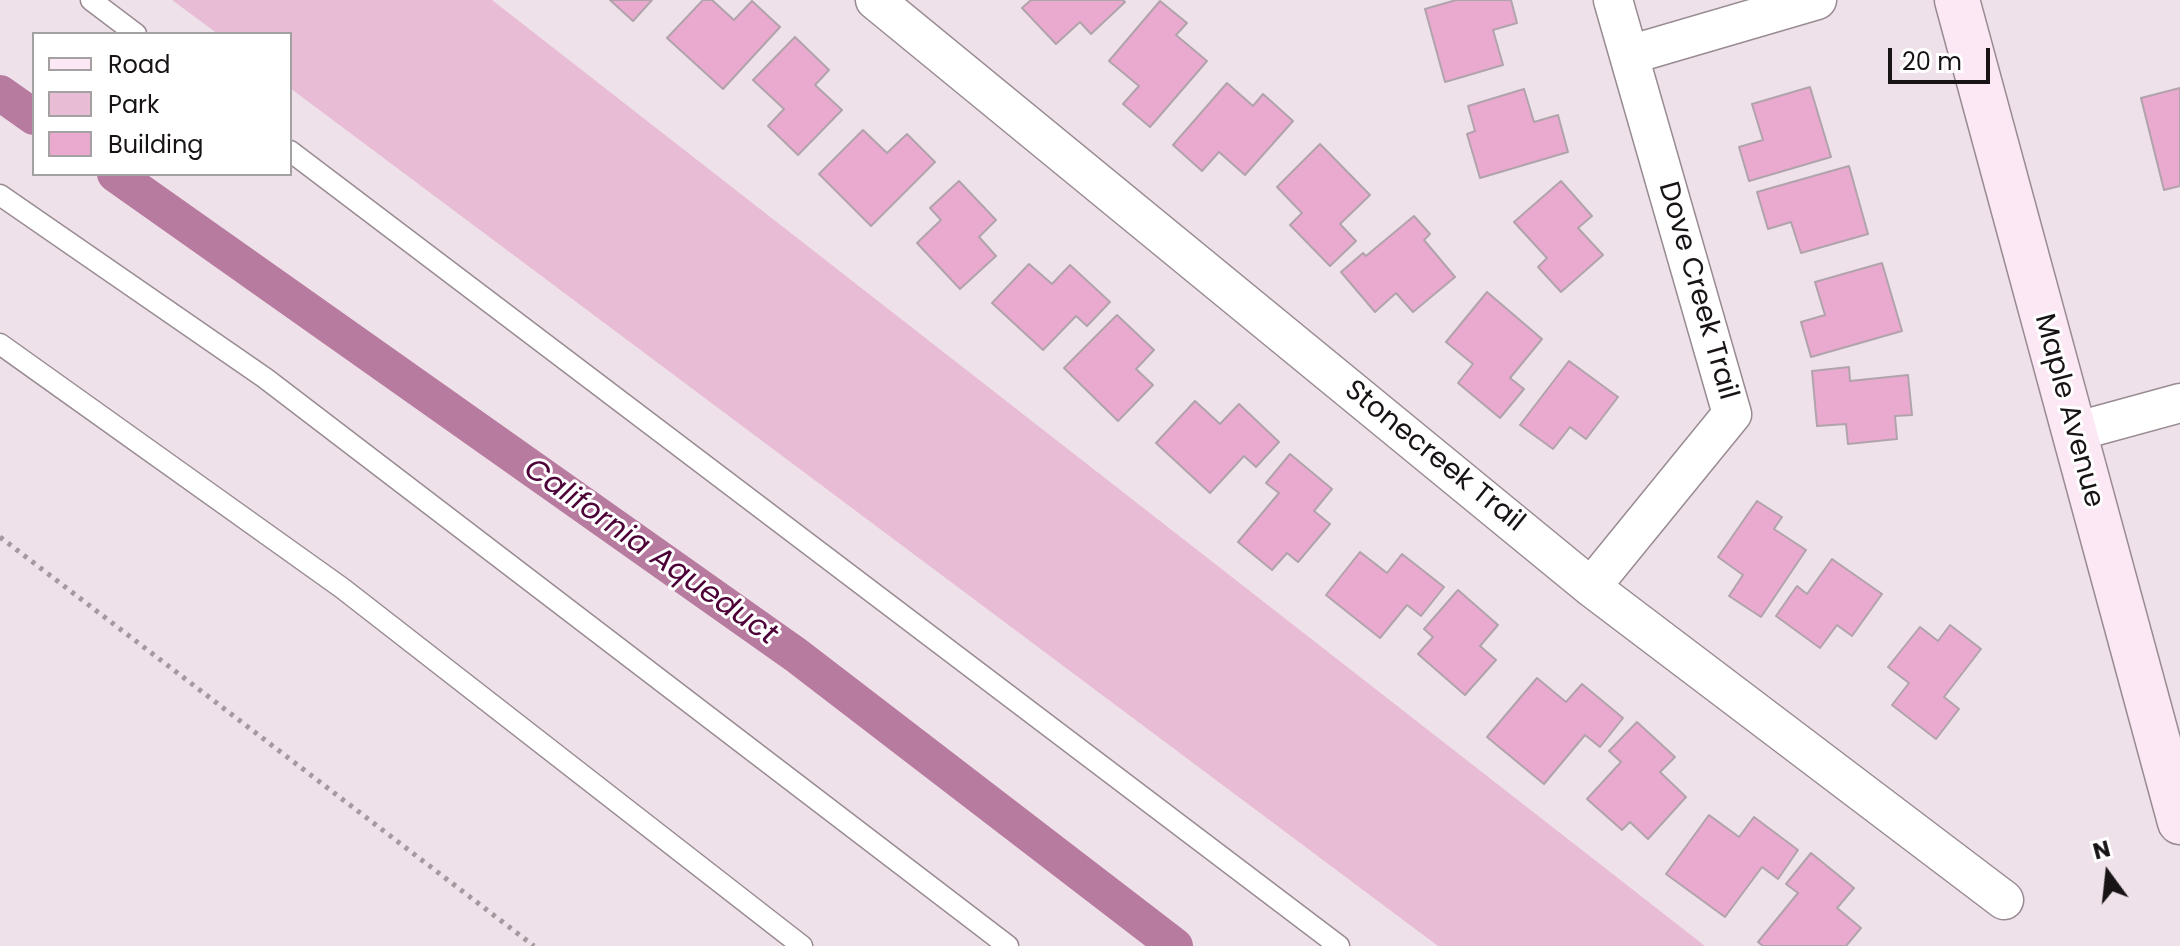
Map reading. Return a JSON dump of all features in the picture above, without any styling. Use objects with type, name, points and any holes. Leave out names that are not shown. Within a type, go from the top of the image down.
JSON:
[{"type":"street","name":"Stonecreek Trail","points":[[875,0],[1591,587],[2004,900]]},
{"type":"street","name":"Dove Creek Trail","points":[[1591,587],[1732,414],[1613,0]]},
{"type":"street","points":[[1629,55],[1817,0]]},
{"type":"street","name":"Maple Avenue","points":[[1957,0],[2180,822]]},
{"type":"street","points":[[2074,432],[2180,403]]},
{"type":"lane","points":[[91,0],[133,32]]},
{"type":"lane","points":[[292,153],[1339,946]]},
{"type":"lane","points":[[0,195],[265,378],[1008,946]]},
{"type":"lane","points":[[0,344],[342,588],[802,946]]},
{"type":"path","points":[[0,537],[534,946]]},
{"type":"green space","points":[[172,0],[492,0],[1705,946],[1438,946],[292,89],[292,32],[215,32]]},
{"type":"building","points":[[610,0],[652,0],[633,21]]},
{"type":"building","points":[[703,0],[712,0],[734,20],[752,1],[780,27],[723,89],[667,38]]},
{"type":"building","points":[[1031,0],[1125,2],[1091,34],[1080,22],[1056,44],[1022,8]]},
{"type":"building","points":[[1456,0],[1511,0],[1517,23],[1493,30],[1503,65],[1445,82],[1425,9]]},
{"type":"building","points":[[1160,1],[1187,23],[1176,35],[1207,61],[1150,127],[1123,104],[1139,86],[1109,61]]},
{"type":"building","points":[[795,37],[829,70],[815,85],[842,110],[798,155],[768,126],[784,109],[753,80]]},
{"type":"building","points":[[1227,83],[1253,106],[1263,94],[1293,121],[1245,175],[1219,152],[1202,171],[1173,145]]},
{"type":"building","points":[[1810,87],[1831,157],[1749,181],[1739,147],[1763,140],[1752,104]]},
{"type":"building","points":[[2180,88],[2180,186],[2164,190],[2141,98]]},
{"type":"building","points":[[1524,89],[1534,122],[1558,115],[1568,152],[1480,178],[1467,134],[1475,131],[1468,106]]},
{"type":"building","points":[[863,130],[887,153],[907,134],[935,162],[871,226],[819,174]]},
{"type":"building","points":[[1320,144],[1370,195],[1340,224],[1356,241],[1330,266],[1290,225],[1302,213],[1277,187]]},
{"type":"building","points":[[1849,166],[1868,234],[1801,253],[1791,222],[1768,229],[1757,192]]},
{"type":"building","points":[[959,181],[996,220],[979,237],[996,256],[960,289],[917,243],[941,220],[930,208]]},
{"type":"building","points":[[1561,181],[1592,216],[1578,228],[1603,255],[1561,292],[1538,267],[1547,258],[1514,222]]},
{"type":"building","points":[[1414,216],[1430,234],[1424,240],[1455,277],[1413,312],[1396,293],[1375,312],[1341,272],[1363,253],[1366,256]]},
{"type":"building","points":[[1882,263],[1902,331],[1811,357],[1801,322],[1825,315],[1815,282]]},
{"type":"building","points":[[1029,264],[1052,284],[1070,265],[1110,302],[1087,326],[1076,316],[1043,350],[992,303]]},
{"type":"building","points":[[1487,292],[1542,339],[1510,378],[1524,389],[1500,418],[1458,383],[1473,364],[1446,342]]},
{"type":"building","points":[[1117,315],[1154,350],[1136,369],[1153,385],[1118,421],[1064,368]]},
{"type":"building","points":[[1569,361],[1618,397],[1586,439],[1570,427],[1553,449],[1520,425]]},
{"type":"building","points":[[1849,367],[1850,381],[1908,375],[1912,415],[1895,416],[1897,439],[1848,444],[1846,424],[1817,426],[1812,371]]},
{"type":"building","points":[[1195,401],[1220,424],[1239,404],[1279,442],[1256,467],[1244,456],[1210,493],[1156,443]]},
{"type":"building","points":[[1290,454],[1332,489],[1314,511],[1330,524],[1298,562],[1287,553],[1272,570],[1238,542],[1279,493],[1266,483]]},
{"type":"building","points":[[1757,501],[1782,517],[1774,529],[1806,550],[1761,617],[1729,596],[1743,575],[1718,557]]},
{"type":"building","points":[[1360,552],[1387,573],[1402,554],[1444,587],[1421,616],[1407,605],[1380,638],[1326,595]]},
{"type":"building","points":[[1832,559],[1882,594],[1852,636],[1837,625],[1820,648],[1776,616],[1797,586],[1807,594]]},
{"type":"building","points":[[1458,590],[1498,625],[1480,646],[1496,660],[1465,695],[1418,654],[1433,637],[1424,629]]},
{"type":"building","points":[[1950,625],[1981,649],[1944,697],[1959,709],[1936,739],[1892,705],[1909,683],[1888,667],[1920,627],[1938,641]]},
{"type":"building","points":[[1537,678],[1566,702],[1582,684],[1623,718],[1600,747],[1585,735],[1544,784],[1487,737]]},
{"type":"building","points":[[1637,722],[1675,757],[1660,772],[1686,797],[1648,839],[1630,822],[1622,830],[1587,799],[1621,762],[1609,751]]},
{"type":"building","points":[[1709,815],[1739,837],[1754,817],[1798,850],[1778,879],[1762,867],[1725,917],[1666,874]]},
{"type":"building","points":[[1811,853],[1854,888],[1837,908],[1861,928],[1846,946],[1763,946],[1758,942],[1798,893],[1786,884]]},
{"type":"waterway","name":"California Aqueduct","points":[[0,93],[32,116]]},
{"type":"waterway","name":"California Aqueduct","points":[[118,176],[796,655],[1175,946]]}]
